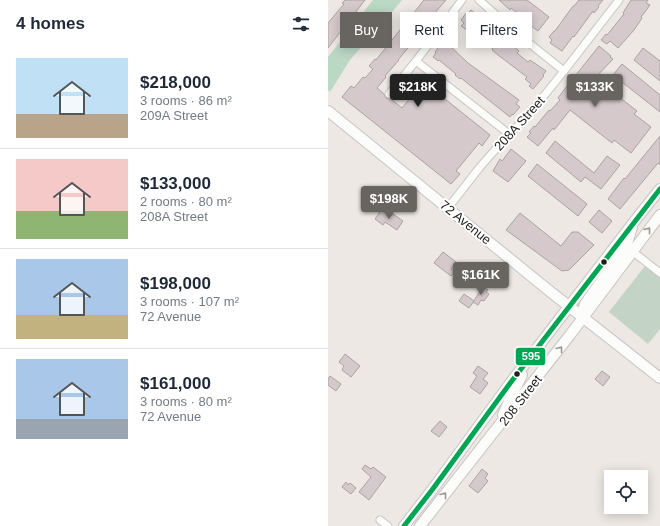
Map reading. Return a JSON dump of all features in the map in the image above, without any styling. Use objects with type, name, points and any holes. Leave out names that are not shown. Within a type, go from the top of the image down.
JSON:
[{"type":"main road","name":"72 Avenue","points":[[328,111],[660,378]]},
{"type":"main road","name":"208 Street","points":[[404,526],[511,382],[636,218],[660,190]]},
{"type":"main road","name":"208 Street","points":[[420,526],[584,318],[660,215]]},
{"type":"main road","points":[[584,318],[583,310],[585,304],[624,250],[636,218]]},
{"type":"main road","points":[[499,427],[519,381],[561,327],[569,306]]},
{"type":"street","points":[[389,94],[462,0]]},
{"type":"street","points":[[479,0],[519,35],[564,71]]},
{"type":"street","name":"208A Street","points":[[448,208],[508,134],[526,118],[619,0]]},
{"type":"street","points":[[416,61],[508,134]]},
{"type":"street","points":[[632,251],[660,273]]},
{"type":"street","points":[[380,520],[388,526]]},
{"type":"green space","points":[[373,0],[402,0],[392,12],[364,12]]},
{"type":"green space","points":[[340,42],[340,48],[361,48],[350,60],[330,92],[328,90],[328,57]]},
{"type":"green space","points":[[645,266],[660,277],[660,329],[648,344],[609,312]]},
{"type":"building","points":[[345,0],[365,0],[356,12],[340,12],[340,32],[328,48],[328,23],[344,4],[342,3]]},
{"type":"building","points":[[424,0],[446,0],[436,12],[414,12]]},
{"type":"building","points":[[499,0],[527,0],[549,17],[538,31],[532,27],[532,12],[516,12],[511,8],[510,10]]},
{"type":"building","points":[[579,0],[603,0],[598,6],[599,7],[594,13],[593,11],[562,51],[550,43],[552,40],[549,37]]},
{"type":"building","points":[[631,0],[648,0],[646,3],[650,5],[634,30],[618,48],[610,41],[607,44],[601,40],[624,14],[623,13]]},
{"type":"building","points":[[466,13],[466,30],[461,26],[464,23],[461,20]]},
{"type":"building","points":[[400,30],[400,48],[408,48],[377,88],[386,98],[392,100],[402,108],[415,92],[412,89],[420,79],[490,135],[482,146],[479,143],[456,171],[460,174],[451,184],[342,97],[351,86],[354,88],[363,77],[365,78],[373,69],[369,66],[386,48],[392,48],[392,40]]},
{"type":"building","points":[[599,46],[613,59],[595,78],[637,111],[634,114],[651,127],[631,153],[614,140],[612,143],[570,110],[554,130],[553,128],[538,146],[527,137],[531,133],[529,132],[560,100],[558,98],[567,86],[569,88],[577,77],[576,75]]},
{"type":"building","points":[[438,48],[452,48],[468,63],[519,100],[516,104],[520,107],[510,117],[461,78],[460,79],[455,75],[456,74],[439,60],[438,61],[433,57],[436,53],[435,52]]},
{"type":"building","points":[[492,48],[516,48],[519,51],[517,53],[528,62],[530,60],[546,71],[543,75],[544,76],[533,89],[529,86],[531,84],[525,79],[527,77],[498,55],[492,50]]},
{"type":"building","points":[[643,48],[660,61],[660,81],[634,60]]},
{"type":"building","points":[[622,64],[660,95],[660,112],[613,75]]},
{"type":"building","points":[[660,136],[660,165],[658,163],[620,209],[608,199]]},
{"type":"building","points":[[555,141],[594,173],[607,156],[620,165],[601,189],[585,177],[581,182],[546,153]]},
{"type":"building","points":[[511,149],[526,161],[508,182],[493,171],[500,159],[502,161]]},
{"type":"building","points":[[537,164],[587,204],[578,216],[528,176]]},
{"type":"building","points":[[393,186],[399,192],[393,199],[386,193]]},
{"type":"building","points":[[382,209],[391,216],[393,214],[403,221],[397,230],[385,222],[383,225],[375,219]]},
{"type":"building","points":[[599,210],[612,221],[602,233],[589,222]]},
{"type":"building","points":[[520,213],[561,246],[572,232],[578,232],[594,245],[569,270],[562,271],[506,230]]},
{"type":"building","points":[[443,252],[456,262],[451,269],[455,272],[451,276],[434,263]]},
{"type":"building","points":[[483,287],[488,290],[486,292],[489,294],[484,301],[481,300],[478,305],[473,302]]},
{"type":"building","points":[[464,294],[474,301],[469,308],[459,301]]},
{"type":"building","points":[[345,354],[360,366],[351,377],[342,370],[344,366],[339,362]]},
{"type":"building","points":[[478,366],[488,373],[483,379],[488,383],[480,394],[470,387],[477,376],[473,373]]},
{"type":"building","points":[[602,371],[610,377],[603,386],[595,379]]},
{"type":"building","points":[[330,376],[341,384],[336,391],[328,385],[328,379]]},
{"type":"building","points":[[440,421],[447,427],[439,437],[431,431]]},
{"type":"building","points":[[365,465],[371,469],[373,467],[386,477],[369,500],[359,492],[371,477],[362,469]]},
{"type":"building","points":[[482,469],[488,474],[485,478],[488,481],[478,493],[469,486]]},
{"type":"building","points":[[346,482],[348,485],[350,483],[356,488],[351,494],[342,487]]},
{"type":"transit line","name":"595","points":[[404,526],[511,382],[660,189]]}]
